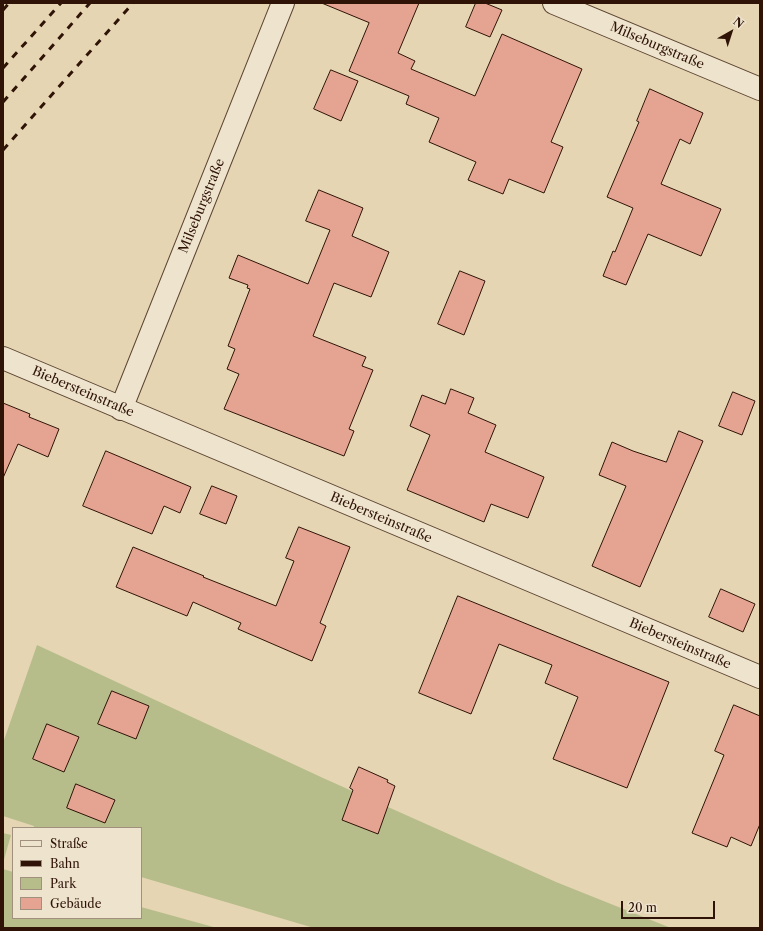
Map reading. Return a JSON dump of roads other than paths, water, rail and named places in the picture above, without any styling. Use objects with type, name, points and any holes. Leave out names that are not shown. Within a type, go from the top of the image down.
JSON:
[{"type":"street","name":"Milseburgstraße","points":[[121,409],[283,3]]},
{"type":"street","name":"Milseburgstraße","points":[[554,3],[760,90]]},
{"type":"street","name":"Biebersteinstraße","points":[[3,358],[760,677]]},
{"type":"railway","points":[[3,10],[9,3]]},
{"type":"railway","points":[[3,68],[61,3]]},
{"type":"railway","points":[[3,102],[90,3]]},
{"type":"railway","points":[[3,150],[133,3]]}]
